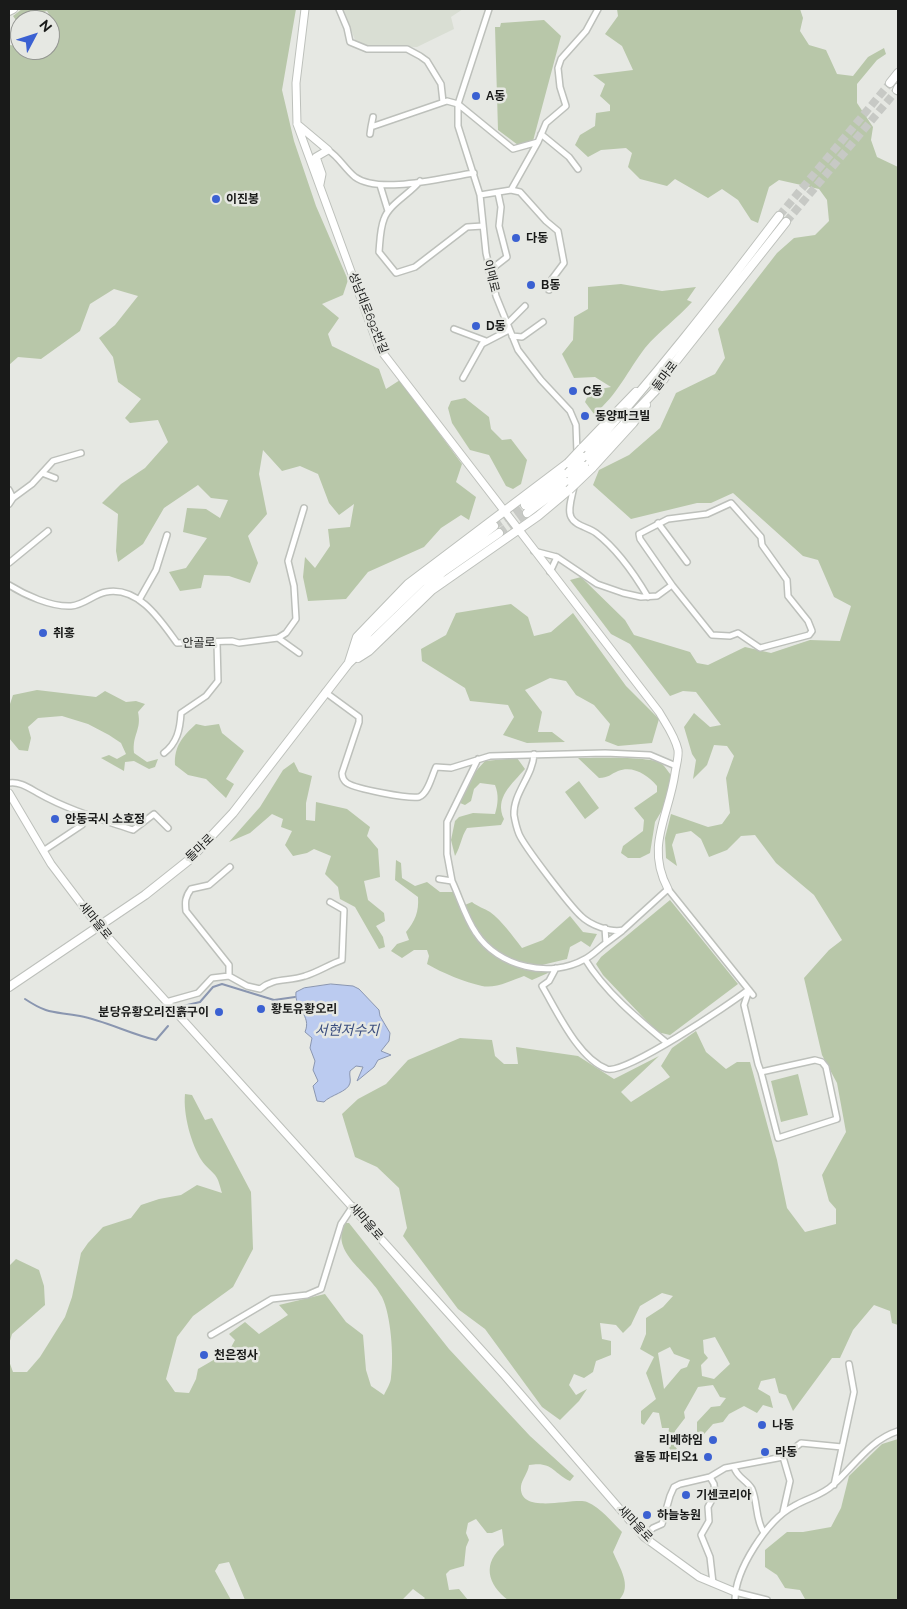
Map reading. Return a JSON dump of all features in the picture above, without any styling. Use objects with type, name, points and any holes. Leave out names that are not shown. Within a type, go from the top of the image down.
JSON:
[{"type":"main road","points":[[9,11],[13,9]]},
{"type":"main road","points":[[890,83],[898,73]]},
{"type":"main road","name":"돌마로","points":[[527,514],[569,477],[584,457],[624,414],[778,216]]},
{"type":"main road","name":"돌마로","points":[[525,505],[588,467],[657,389],[676,361],[786,222]]},
{"type":"main road","points":[[348,664],[357,637],[392,599],[442,557],[568,463],[655,374]]},
{"type":"main road","points":[[348,664],[369,651],[446,580],[518,530],[570,490],[588,467]]},
{"type":"main road","name":"돌마로","points":[[348,664],[365,637],[421,582],[494,526]]},
{"type":"main road","name":"돌마로","points":[[9,986],[163,881],[212,838],[268,769],[348,664],[444,572],[499,534]]},
{"type":"street","name":"성남대로692번길","points":[[305,9],[296,83],[297,124],[379,348],[533,551],[659,712],[673,736],[678,751],[673,791],[669,808],[662,821],[657,853],[658,866],[668,889]]},
{"type":"street","points":[[338,9],[347,28],[350,42],[367,49],[407,49],[427,61],[441,84],[443,102]]},
{"type":"street","name":"이매로","points":[[489,9],[458,104],[459,129],[480,195],[489,270],[518,351],[541,380],[570,411],[576,425],[577,466],[570,513],[577,524],[587,527],[598,534],[615,551],[648,597]]},
{"type":"street","points":[[511,190],[546,124],[566,106],[560,87],[558,68],[561,59],[586,30],[598,9]]},
{"type":"street","points":[[371,127],[443,102],[458,104],[513,149],[538,142]]},
{"type":"street","points":[[370,134],[373,117]]},
{"type":"street","points":[[297,124],[336,156],[356,177],[365,182],[380,185],[474,173]]},
{"type":"street","points":[[541,134],[569,157],[578,169]]},
{"type":"street","points":[[320,186],[322,174],[316,157],[328,150]]},
{"type":"street","points":[[420,181],[408,195],[388,210],[384,219],[379,252],[396,273],[415,266],[468,227],[483,226]]},
{"type":"street","points":[[380,185],[388,210]]},
{"type":"street","points":[[480,195],[511,190],[520,192],[558,231],[564,264],[552,280],[549,290]]},
{"type":"street","points":[[489,270],[507,257],[499,226],[501,207],[498,193]]},
{"type":"street","points":[[464,378],[486,340],[509,330],[525,306]]},
{"type":"street","points":[[509,330],[522,337],[543,322]]},
{"type":"street","points":[[454,329],[486,340]]},
{"type":"street","points":[[9,504],[13,498],[32,484],[53,461],[81,453]]},
{"type":"street","points":[[42,473],[55,478]]},
{"type":"street","points":[[9,490],[13,498]]},
{"type":"street","points":[[731,503],[757,532],[765,550],[787,580],[788,596],[808,621],[812,631],[809,635],[760,648],[738,633],[730,636],[712,635],[672,585],[640,539],[639,534],[658,523],[676,517],[707,514],[731,503]]},
{"type":"street","points":[[299,653],[278,638],[286,633],[296,619],[294,586],[288,561],[304,508]]},
{"type":"street","points":[[658,523],[687,562]]},
{"type":"street","points":[[9,563],[48,531]]},
{"type":"street","points":[[139,600],[156,570],[167,534]]},
{"type":"street","points":[[533,551],[558,557],[597,584],[623,594],[648,597],[657,596],[672,585]]},
{"type":"street","points":[[550,572],[558,557]]},
{"type":"street","name":"안골로","points":[[9,585],[22,593],[64,606],[83,603],[105,592],[123,593],[151,607],[177,643],[239,643],[278,638]]},
{"type":"street","points":[[164,753],[171,747],[179,732],[182,713],[206,696],[218,681],[217,643]]},
{"type":"street","points":[[325,692],[358,717],[359,722],[342,773],[343,779],[347,783],[382,793],[418,797],[425,793],[436,767],[451,768],[490,756],[605,753],[650,755],[676,766]]},
{"type":"street","points":[[534,754],[533,762],[516,802],[514,815],[519,835],[582,917],[616,932],[623,930]]},
{"type":"street","points":[[479,759],[447,822],[447,854],[452,881],[477,934],[492,950],[513,962],[532,968],[556,968],[585,959],[623,930],[668,889],[754,995]]},
{"type":"street","points":[[9,783],[14,782],[85,816],[133,830],[154,814],[168,828]]},
{"type":"street","name":"새마을로","points":[[9,793],[43,851],[98,926],[505,1376],[644,1537],[698,1577],[735,1592],[767,1600]]},
{"type":"street","points":[[43,851],[82,824],[85,816]]},
{"type":"street","points":[[229,976],[229,965],[186,911],[185,903],[186,896],[191,889],[209,885],[230,867]]},
{"type":"street","points":[[439,879],[452,881]]},
{"type":"street","points":[[166,1002],[198,992],[212,978],[229,976],[247,986],[260,989],[270,981],[294,979],[308,975],[342,960],[344,910],[330,902]]},
{"type":"street","points":[[605,928],[606,943]]},
{"type":"street","points":[[585,959],[593,972],[639,1020],[667,1043]]},
{"type":"street","points":[[556,968],[549,981],[542,986],[566,1027],[586,1054],[606,1068],[613,1070],[650,1054],[749,990]]},
{"type":"street","points":[[749,990],[744,1005],[761,1072],[778,1138],[837,1120],[826,1067],[822,1062],[815,1060],[761,1072]]},
{"type":"street","points":[[211,1335],[272,1299],[307,1296],[321,1289],[338,1231],[353,1206]]},
{"type":"street","points":[[834,1485],[854,1392],[850,1364]]},
{"type":"street","points":[[735,1600],[735,1592],[750,1554],[769,1524],[783,1512],[834,1485],[867,1450],[890,1434],[898,1431]]},
{"type":"street","points":[[644,1537],[653,1528],[662,1524],[674,1487],[710,1477],[725,1468],[783,1457],[801,1443],[842,1447]]},
{"type":"street","points":[[783,1457],[790,1481],[783,1512]]},
{"type":"street","points":[[734,1467],[736,1475],[752,1489],[759,1525],[764,1533]]},
{"type":"street","points":[[710,1477],[714,1484],[715,1494],[708,1507],[709,1521],[701,1535],[710,1557],[714,1583]]},
{"type":"shaded area","points":[[343,9],[463,9],[451,17],[454,29],[417,47],[357,45]]},
{"type":"green space","points":[[296,9],[282,90],[294,141],[316,206],[348,280],[343,295],[322,304],[339,318],[328,334],[332,346],[379,369],[386,389],[400,380],[462,464],[456,482],[476,497],[469,520],[461,515],[441,528],[424,547],[368,572],[346,599],[308,601],[303,577],[305,557],[315,568],[330,546],[328,529],[350,527],[354,504],[339,515],[329,503],[318,474],[300,466],[282,471],[263,450],[259,474],[267,514],[248,536],[258,563],[250,583],[229,576],[204,575],[201,588],[180,591],[169,572],[186,568],[207,538],[183,532],[187,508],[206,509],[220,518],[228,500],[211,498],[198,485],[164,508],[143,544],[118,562],[116,551],[118,514],[102,503],[121,484],[145,468],[168,442],[158,420],[130,423],[125,418],[141,399],[118,382],[113,357],[99,338],[115,325],[138,296],[114,289],[90,304],[80,331],[41,359],[18,357],[9,365],[9,45],[10,60],[60,60],[60,10],[21,10]]},
{"type":"green space","points":[[617,9],[800,9],[803,18],[800,31],[809,45],[826,50],[837,74],[853,76],[868,57],[884,48],[886,54],[877,60],[857,84],[857,103],[873,127],[871,140],[877,157],[898,167],[898,1325],[892,1323],[890,1311],[874,1305],[853,1330],[840,1358],[832,1358],[793,1411],[786,1395],[779,1393],[775,1378],[761,1381],[758,1389],[770,1396],[773,1408],[763,1405],[757,1413],[744,1406],[729,1414],[723,1422],[713,1424],[697,1442],[697,1422],[711,1407],[720,1406],[726,1398],[720,1397],[713,1385],[698,1387],[684,1412],[685,1418],[675,1431],[674,1445],[681,1454],[677,1459],[671,1461],[668,1437],[669,1428],[662,1428],[659,1413],[653,1412],[644,1425],[641,1423],[641,1411],[656,1399],[646,1373],[654,1357],[640,1349],[646,1334],[646,1318],[663,1307],[673,1296],[662,1293],[640,1306],[631,1325],[623,1333],[616,1325],[600,1323],[602,1339],[611,1341],[611,1355],[596,1361],[593,1372],[584,1378],[574,1374],[569,1385],[576,1395],[587,1389],[579,1401],[560,1420],[542,1407],[485,1329],[458,1309],[403,1236],[407,1228],[399,1188],[377,1167],[355,1157],[342,1114],[358,1099],[386,1084],[408,1060],[460,1038],[492,1040],[495,1056],[504,1064],[518,1064],[516,1047],[578,1056],[614,1079],[659,1056],[621,1092],[631,1102],[670,1077],[661,1066],[672,1048],[696,1031],[706,1052],[726,1069],[737,1062],[750,1062],[777,1160],[787,1208],[805,1232],[836,1224],[836,1209],[829,1201],[822,1175],[846,1132],[837,1083],[822,1055],[804,978],[829,950],[842,940],[814,895],[776,863],[755,835],[741,836],[727,850],[709,857],[701,839],[691,831],[676,834],[672,845],[677,866],[666,858],[665,838],[671,814],[708,827],[722,824],[730,813],[726,778],[734,756],[727,746],[714,745],[707,765],[693,779],[696,760],[692,754],[684,727],[694,713],[710,727],[721,725],[696,692],[683,691],[670,696],[630,644],[611,634],[570,580],[581,577],[625,620],[634,635],[690,652],[697,663],[708,665],[745,647],[771,653],[810,640],[840,641],[851,606],[834,597],[818,560],[803,556],[733,493],[711,503],[697,503],[631,519],[593,485],[599,470],[629,455],[660,428],[676,393],[715,374],[725,358],[718,329],[777,253],[794,238],[815,235],[829,221],[827,200],[819,189],[779,180],[769,187],[758,223],[751,220],[738,200],[722,189],[708,198],[675,179],[667,186],[640,179],[628,167],[632,153],[626,148],[601,150],[588,157],[575,145],[580,135],[595,126],[596,113],[610,111],[610,105],[600,96],[605,84],[593,75],[633,70],[622,46],[605,34],[618,16]],"holes":[[[715,1337],[730,1364],[714,1379],[702,1376],[701,1365],[708,1358],[704,1353],[703,1340]],[[670,1347],[674,1354],[690,1360],[687,1367],[681,1369],[664,1389],[658,1353]]]},
{"type":"green space","points":[[544,20],[561,36],[533,141],[518,145],[498,130],[495,27],[500,27],[501,23]]},
{"type":"green space","points":[[621,284],[662,291],[696,287],[687,300],[692,302],[645,348],[616,391],[594,414],[585,402],[590,391],[611,387],[595,377],[574,378],[562,354],[573,340],[574,317],[588,309],[588,287]]},
{"type":"green space","points":[[465,398],[489,417],[491,429],[502,440],[511,439],[527,460],[521,484],[513,489],[506,486],[489,455],[470,450],[452,423],[448,408],[451,401]]},
{"type":"green space","points":[[511,604],[528,617],[534,636],[551,632],[573,613],[626,686],[659,719],[652,743],[618,746],[605,741],[610,724],[594,705],[576,695],[566,681],[550,678],[525,690],[542,712],[538,732],[552,732],[565,742],[527,743],[503,735],[514,717],[508,705],[470,701],[465,688],[422,661],[421,649],[446,635],[456,613]]},
{"type":"green space","points":[[37,690],[96,697],[105,691],[126,702],[136,701],[145,704],[138,712],[139,723],[134,741],[134,753],[147,762],[158,759],[155,767],[149,769],[134,761],[125,762],[124,771],[101,758],[109,755],[117,759],[126,754],[121,743],[88,724],[62,716],[38,718],[28,727],[31,738],[28,751],[19,750],[9,738],[9,707],[13,695]]},
{"type":"green space","points":[[196,724],[205,726],[219,724],[222,733],[244,751],[226,779],[234,784],[226,798],[206,779],[188,775],[175,765],[176,752],[180,742]]},
{"type":"green space","points":[[517,758],[525,769],[510,786],[503,798],[501,811],[504,819],[501,825],[467,828],[455,856],[451,840],[455,821],[459,817],[473,813],[495,814],[496,810],[498,796],[495,785],[480,783],[474,789],[471,801],[465,805],[460,803],[476,771],[485,761]]},
{"type":"green space","points":[[578,758],[645,759],[661,763],[671,775],[664,807],[655,822],[650,853],[640,858],[628,858],[621,853],[623,846],[643,831],[644,820],[634,808],[657,792],[657,786],[645,775],[629,769],[599,778]]},
{"type":"green space","points":[[294,762],[299,772],[312,776],[306,803],[306,820],[315,821],[316,802],[347,809],[370,827],[367,836],[378,849],[380,877],[364,881],[368,900],[384,913],[385,921],[376,926],[383,937],[385,947],[379,949],[355,907],[340,899],[338,887],[325,874],[331,856],[314,849],[307,853],[293,856],[285,845],[292,831],[281,827],[283,819],[272,814],[250,833],[229,842],[260,807],[283,770]]},
{"type":"green space","points":[[579,781],[599,808],[585,819],[565,792]]},
{"type":"green space","points":[[396,860],[401,863],[402,878],[415,886],[427,882],[440,892],[453,892],[460,907],[472,902],[488,911],[503,924],[522,948],[543,940],[570,916],[583,932],[597,934],[590,947],[581,941],[570,947],[567,959],[542,965],[548,973],[532,980],[524,976],[504,984],[487,987],[447,974],[427,964],[429,956],[427,950],[414,950],[402,958],[391,951],[397,944],[409,940],[406,932],[416,916],[418,897],[395,880]]},
{"type":"green space","points":[[670,900],[738,984],[670,1035],[657,1032],[603,975],[596,964],[601,957]]},
{"type":"green space","points":[[798,1074],[808,1115],[781,1122],[771,1081]]},
{"type":"green space","points":[[185,1094],[192,1095],[205,1120],[212,1118],[251,1192],[253,1249],[233,1287],[193,1316],[177,1337],[166,1379],[175,1392],[189,1393],[196,1379],[198,1369],[229,1351],[235,1340],[229,1334],[245,1322],[259,1334],[288,1315],[279,1305],[325,1294],[346,1322],[363,1335],[366,1370],[371,1386],[384,1395],[390,1382],[392,1369],[392,1348],[388,1314],[382,1297],[353,1262],[342,1244],[345,1223],[349,1223],[449,1349],[530,1436],[574,1476],[570,1481],[547,1466],[529,1465],[521,1486],[522,1495],[528,1500],[537,1503],[587,1502],[602,1511],[622,1532],[613,1552],[624,1576],[625,1583],[623,1595],[619,1600],[508,1600],[495,1587],[490,1573],[492,1559],[504,1545],[502,1529],[487,1533],[476,1519],[468,1523],[466,1533],[469,1540],[466,1547],[464,1566],[450,1570],[446,1574],[449,1590],[459,1589],[468,1600],[423,1600],[425,1598],[413,1589],[402,1600],[245,1600],[229,1562],[219,1564],[215,1571],[231,1600],[9,1600],[9,1361],[13,1372],[27,1372],[40,1357],[65,1317],[72,1297],[81,1253],[103,1227],[131,1218],[141,1205],[181,1195],[197,1185],[222,1193],[216,1177],[203,1163],[194,1146],[187,1120]]},
{"type":"green space","points":[[16,1259],[39,1270],[44,1286],[45,1305],[12,1334],[9,1344],[9,1266]]},
{"type":"green space","points":[[898,1439],[898,1600],[805,1599],[800,1590],[785,1588],[777,1575],[765,1567],[765,1550],[787,1532],[803,1532],[831,1527],[841,1508],[849,1476],[882,1444]]},
{"type":"water","name":"서현저수지","points":[[331,984],[353,986],[359,989],[379,1010],[380,1016],[390,1033],[389,1041],[381,1051],[391,1055],[378,1060],[374,1067],[357,1081],[363,1067],[356,1066],[350,1071],[349,1086],[324,1102],[317,1101],[313,1086],[318,1081],[313,1070],[315,1061],[310,1048],[312,1038],[305,1032],[307,1026],[305,1016],[296,998],[296,992],[304,988]]},
{"type":"waterway","points":[[183,1006],[200,1002],[213,987],[222,984],[274,1000],[295,997]]},
{"type":"waterway","points":[[25,999],[52,1012],[90,1018],[156,1040],[168,1026]]},
{"type":"tunnel","points":[[779,216],[890,83]]},
{"type":"tunnel","points":[[786,222],[897,90]]},
{"type":"tunnel","points":[[494,526],[525,505]]},
{"type":"tunnel","points":[[499,533],[527,513]]},
{"type":"place","name":"A동","points":[[476,96]]},
{"type":"place","name":"이진봉","points":[[216,199]]},
{"type":"place","name":"다동","points":[[516,238]]},
{"type":"place","name":"B동","points":[[531,285]]},
{"type":"place","name":"D동","points":[[476,326]]},
{"type":"place","name":"C동","points":[[573,391]]},
{"type":"place","name":"동양파크빌","points":[[585,416]]},
{"type":"place","name":"취홍","points":[[43,633]]},
{"type":"place","name":"안동국시 소호정","points":[[55,819]]},
{"type":"place","name":"황토유황오리","points":[[261,1009]]},
{"type":"place","name":"분당유황오리진흙구이","points":[[219,1012]]},
{"type":"place","name":"천은정사","points":[[204,1355]]},
{"type":"place","name":"나동","points":[[762,1425]]},
{"type":"place","name":"리베하임","points":[[713,1440]]},
{"type":"place","name":"라동","points":[[765,1452]]},
{"type":"place","name":"율동 파티오1","points":[[708,1457]]},
{"type":"place","name":"기센코리아","points":[[686,1495]]},
{"type":"place","name":"하늘농원","points":[[647,1515]]}]
